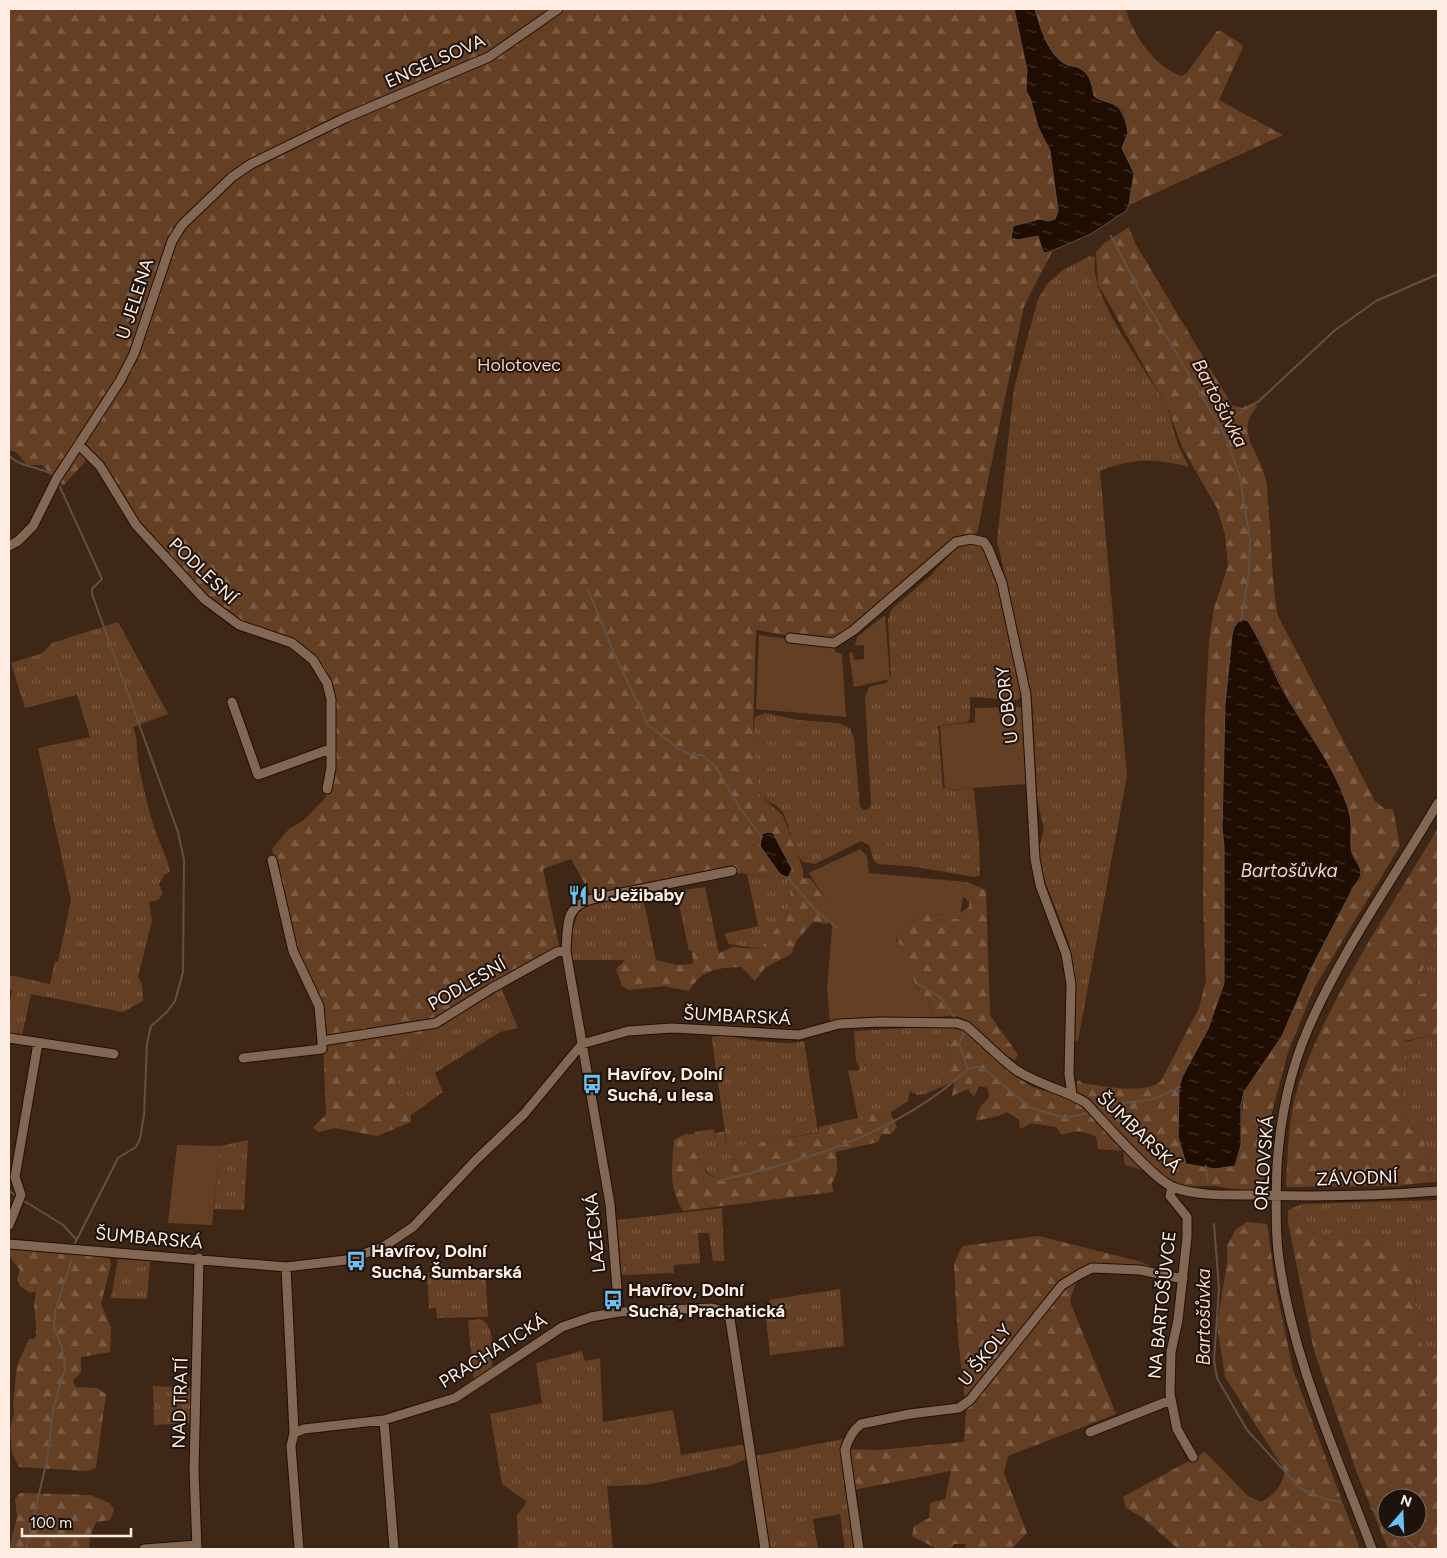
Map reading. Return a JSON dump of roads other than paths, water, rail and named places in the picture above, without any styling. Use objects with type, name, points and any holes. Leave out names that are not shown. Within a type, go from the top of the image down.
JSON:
[{"type":"street","name":"ENGELSOVA","points":[[345,118],[488,57],[558,9]]},
{"type":"street","name":"U JELENA","points":[[9,546],[18,541],[33,526],[56,478],[80,445],[134,354],[172,241],[182,225],[232,177],[251,164],[345,118]]},
{"type":"street","name":"PODLESNÍ","points":[[80,445],[100,466],[136,526],[204,599],[239,625],[292,643],[313,660],[327,683],[331,699],[331,777],[327,790]]},
{"type":"street","name":"U OBORY","points":[[790,638],[834,643],[854,630],[956,542],[966,539],[978,540],[988,548],[1002,583],[1026,695],[1035,859],[1040,886],[1066,954],[1071,984],[1069,1074],[1072,1094]]},
{"type":"street","points":[[232,702],[258,775],[330,749]]},
{"type":"street","name":"ORLOVSKÁ","points":[[1372,1549],[1306,1372],[1286,1295],[1278,1251],[1276,1196],[1279,1129],[1289,1084],[1306,1032],[1331,979],[1438,803]]},
{"type":"street","points":[[272,860],[293,951],[319,1006],[322,1041]]},
{"type":"street","name":"LAZECKÁ","points":[[619,1312],[610,1204],[566,951],[570,912],[578,903],[732,871]]},
{"type":"street","name":"PODLESNÍ","points":[[243,1058],[322,1049],[322,1041],[436,1023],[492,988],[557,952],[566,951]]},
{"type":"street","name":"ŠUMBARSKÁ","points":[[9,1244],[199,1258],[286,1267],[346,1260],[382,1248],[413,1227],[476,1160],[524,1114],[582,1044],[628,1031],[672,1028],[799,1035],[839,1024],[957,1023],[966,1026],[1016,1069],[1047,1086],[1072,1094],[1086,1103],[1155,1175],[1172,1187],[1215,1194],[1276,1196]]},
{"type":"street","points":[[9,1038],[38,1044],[114,1054]]},
{"type":"street","points":[[9,1225],[21,1195],[15,1177],[38,1044]]},
{"type":"street","name":"NA BARTOŠŮVCE","points":[[1172,1187],[1170,1196],[1187,1217],[1183,1279],[1178,1320],[1171,1352],[1171,1400],[1177,1429],[1192,1457]]},
{"type":"street","name":"ZÁVODNÍ","points":[[1276,1196],[1368,1197],[1438,1190]]},
{"type":"street","name":"NAD TRATÍ","points":[[197,1547],[194,1470],[199,1258]]},
{"type":"street","points":[[286,1267],[294,1433],[291,1446],[299,1549]]},
{"type":"street","name":"U ŠKOLY","points":[[859,1549],[845,1450],[849,1437],[861,1424],[910,1414],[959,1408],[970,1400],[1062,1285],[1092,1268],[1140,1270],[1183,1279]]},
{"type":"street","points":[[619,1312],[712,1308],[724,1311],[730,1319],[765,1549]]},
{"type":"street","name":"PRACHATICKÁ","points":[[294,1433],[304,1429],[384,1420],[455,1398],[562,1327],[619,1312]]},
{"type":"street","points":[[1090,1432],[1171,1400]]},
{"type":"street","points":[[384,1420],[394,1549]]},
{"type":"street","points":[[144,1549],[197,1547]]},
{"type":"water","points":[[1014,9],[1035,9],[1045,38],[1057,57],[1064,63],[1085,72],[1091,83],[1094,96],[1113,104],[1122,113],[1128,133],[1122,148],[1134,173],[1129,205],[1126,211],[1091,234],[1047,253],[1043,252],[1038,236],[1018,240],[1011,238],[1013,226],[1040,219],[1048,221],[1055,219],[1058,211],[1050,151],[1038,127],[1030,98],[1026,91],[1027,70]]},
{"type":"water","name":"Bartošůvka","points":[[1241,619],[1248,621],[1254,631],[1296,713],[1338,782],[1350,816],[1352,852],[1361,870],[1361,874],[1311,969],[1282,1036],[1244,1092],[1241,1105],[1241,1145],[1235,1166],[1215,1169],[1186,1164],[1178,1137],[1179,1087],[1182,1077],[1208,1029],[1224,983],[1224,847],[1222,827],[1225,704],[1232,635],[1234,627]]},
{"type":"water","points":[[773,833],[792,869],[788,878],[780,874],[760,846],[762,834]]},
{"type":"waterway","name":"Bartošůvka","points":[[1111,236],[1139,290],[1226,437],[1240,477],[1250,540],[1249,572],[1241,621]]},
{"type":"waterway","points":[[1221,429],[1230,419],[1259,401],[1334,331],[1376,301],[1438,274]]},
{"type":"waterway","points":[[9,456],[24,465],[54,475]]},
{"type":"waterway","points":[[59,485],[102,579],[92,589],[92,594],[178,832],[184,860],[183,972],[175,1001],[167,1012],[151,1026],[147,1043],[144,1115],[140,1139],[136,1147],[118,1158],[75,1243]]},
{"type":"waterway","points":[[588,589],[613,651],[648,725],[679,749],[691,755],[702,755],[716,767],[740,808],[762,837]]},
{"type":"waterway","points":[[788,877],[813,908],[836,927]]},
{"type":"waterway","points":[[918,984],[941,998],[955,1018]]},
{"type":"waterway","points":[[962,1028],[963,1035],[959,1044],[968,1069],[977,1067],[987,1071],[1031,1108],[1065,1118],[1088,1113]]},
{"type":"waterway","points":[[717,1181],[784,1164],[850,1142],[912,1111],[968,1069]]},
{"type":"waterway","points":[[1099,1108],[1108,1105],[1154,1099],[1180,1087]]},
{"type":"waterway","name":"Bartošůvka","points":[[1206,1166],[1208,1182]]},
{"type":"waterway","points":[[9,1191],[17,1196]]},
{"type":"waterway","points":[[21,1199],[63,1225],[76,1239]]},
{"type":"waterway","name":"Bartošůvka","points":[[1214,1224],[1219,1288],[1214,1360],[1217,1378],[1247,1430],[1301,1489],[1325,1499],[1341,1502]]},
{"type":"waterway","points":[[26,1549],[47,1460],[54,1405],[65,1369],[62,1347],[54,1328],[55,1311],[72,1259]]},
{"type":"waterway","name":"Bartošůvka","points":[[1371,1508],[1377,1513]]},
{"type":"waterway","name":"Bartošůvka","points":[[1405,1538],[1416,1549]]},
{"type":"place","name":"U Ježibaby","points":[[578,895]]},
{"type":"place","name":"Havířov, Dolní Suchá, u lesa","points":[[592,1084]]},
{"type":"place","name":"Havířov, Dolní Suchá, Šumbarská","points":[[356,1261]]},
{"type":"place","name":"Havířov, Dolní Suchá, Prachatická","points":[[613,1300]]},
{"type":"park label","name":"Holotovec","points":[[519,365]]}]
